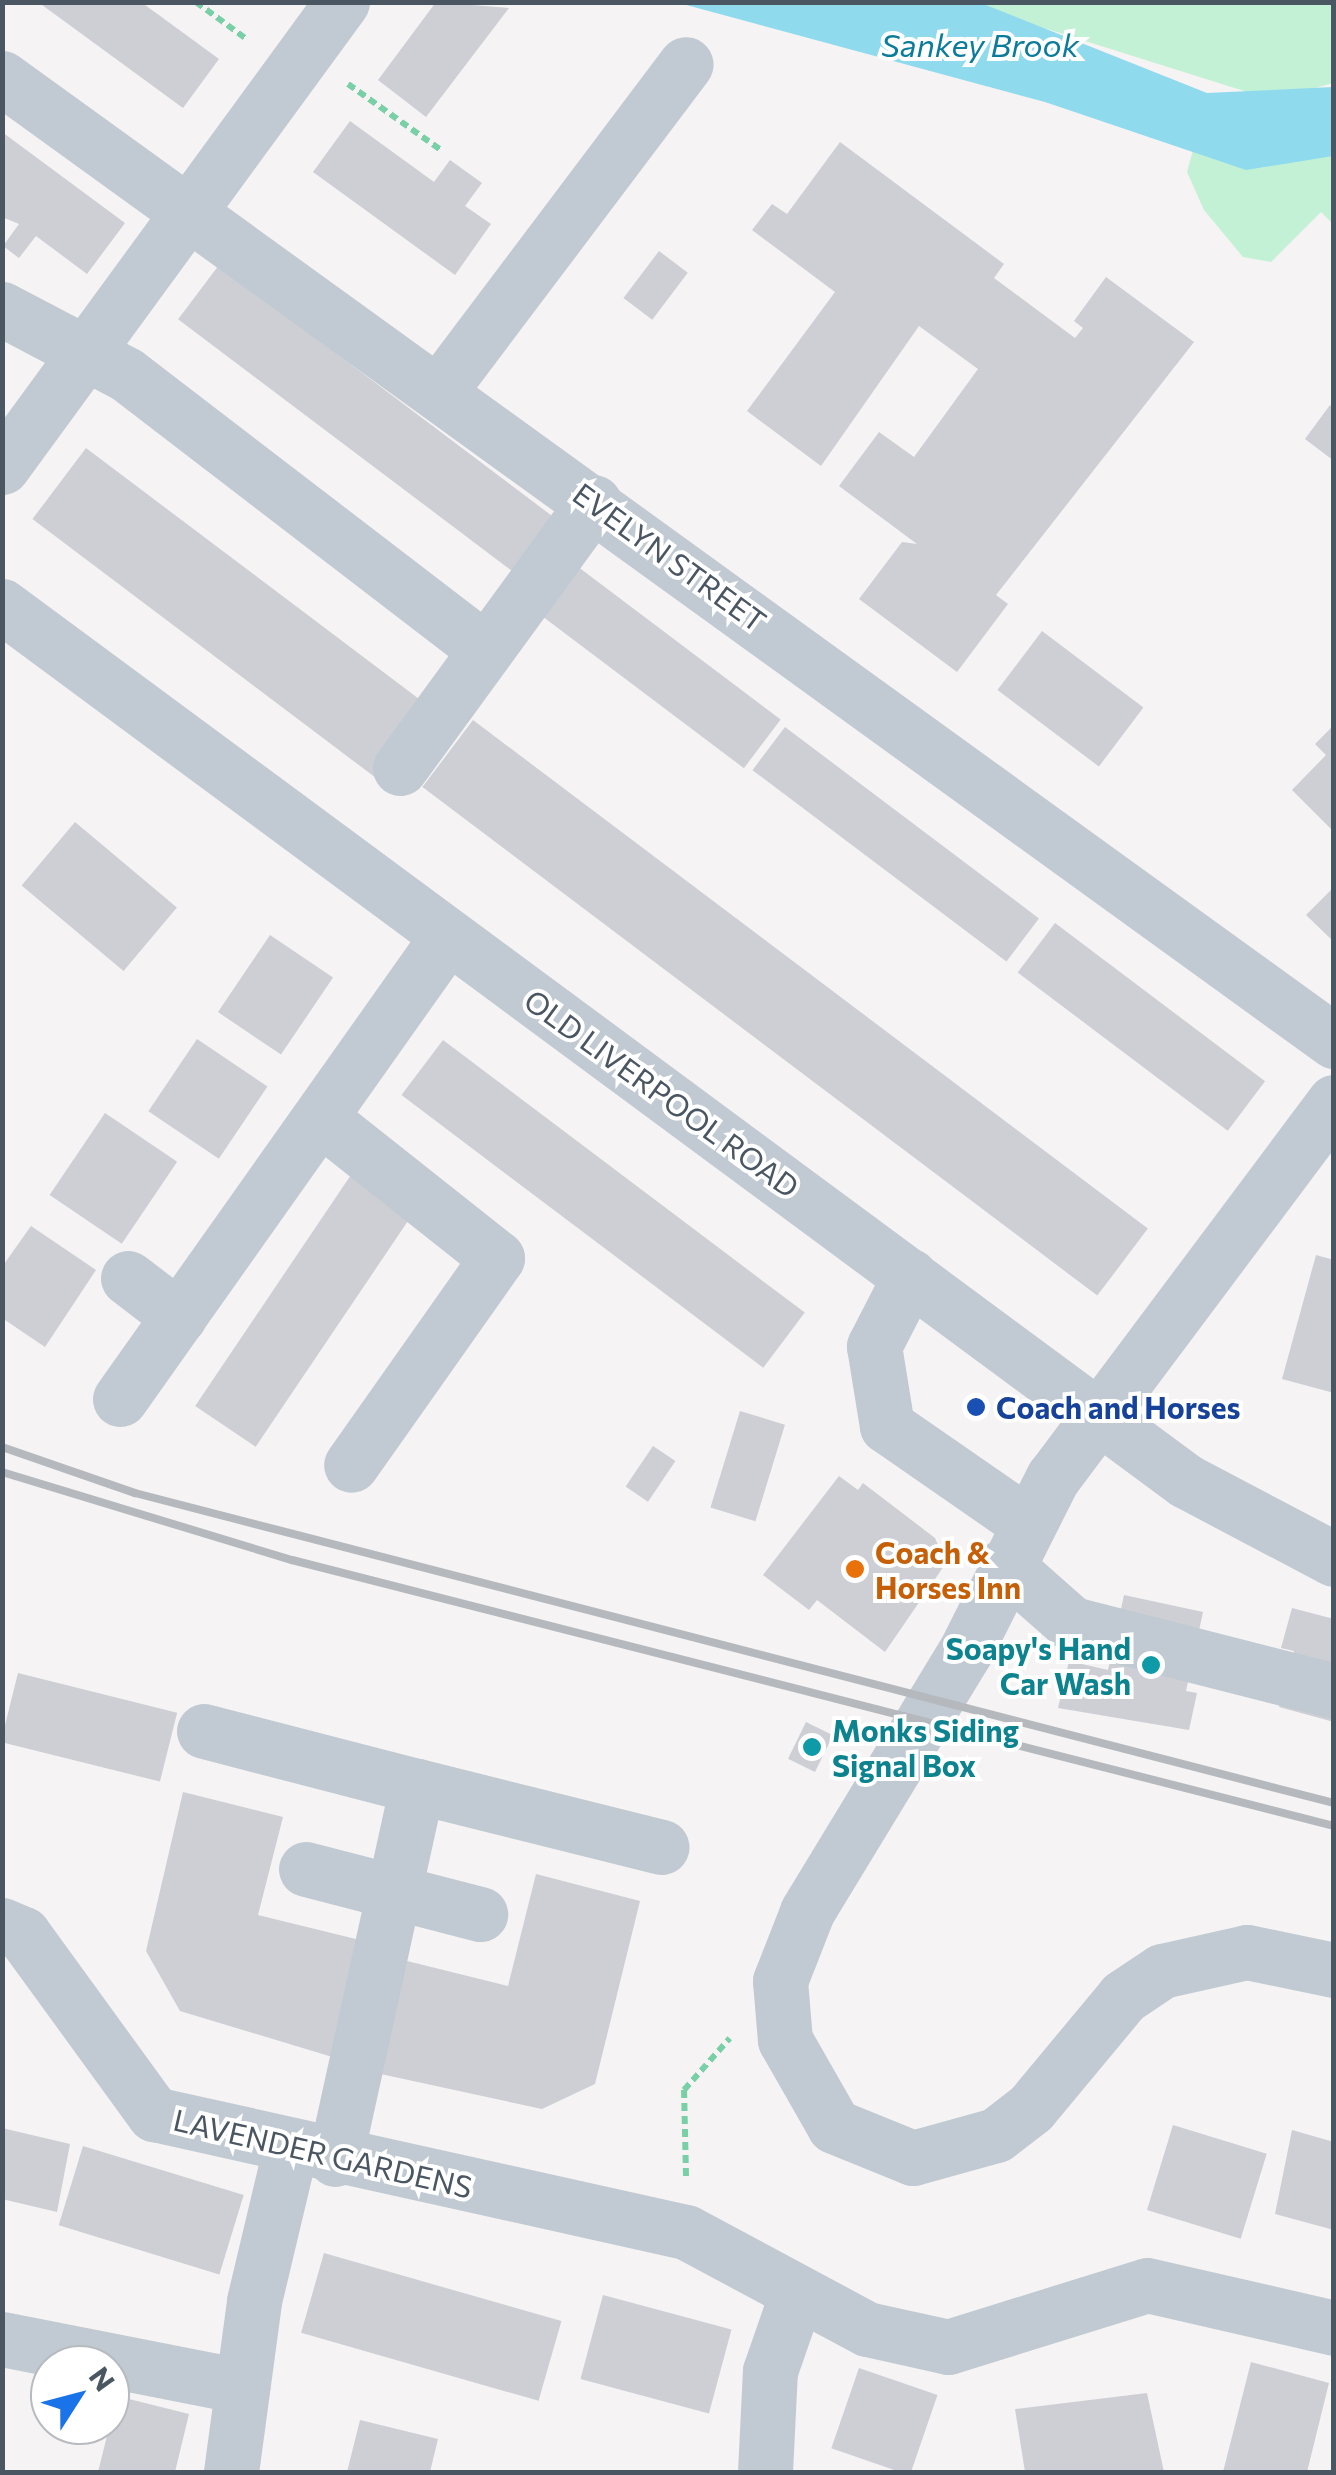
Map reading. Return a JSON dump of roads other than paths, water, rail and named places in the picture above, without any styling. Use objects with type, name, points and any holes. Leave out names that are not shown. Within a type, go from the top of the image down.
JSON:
[{"type":"street","points":[[2,467],[342,2]]},
{"type":"street","points":[[440,390],[686,64]]},
{"type":"street","name":"EVELYN STREET","points":[[2,78],[192,207],[1334,1041]]},
{"type":"street","points":[[2,308],[126,374],[485,650]]},
{"type":"street","points":[[400,768],[594,502]]},
{"type":"street","name":"OLD LIVERPOOL ROAD","points":[[2,606],[1096,1416],[1250,1522],[1334,1559]]},
{"type":"street","points":[[120,1399],[323,1120],[447,937]]},
{"type":"street","points":[[1334,1102],[1096,1416],[1016,1544],[966,1650],[807,1912],[780,1981],[784,2040],[834,2126],[913,2158],[996,2135],[1031,2108],[1122,1997],[1162,1971],[1247,1952],[1334,1970]]},
{"type":"street","points":[[323,1120],[497,1258],[351,1465]]},
{"type":"street","points":[[910,1276],[874,1346],[887,1426],[1016,1544],[1072,1624],[1334,1691]]},
{"type":"street","points":[[128,1278],[180,1317]]},
{"type":"street","points":[[204,1731],[662,1848]]},
{"type":"street","points":[[230,2472],[242,2386],[394,1890],[417,1786]]},
{"type":"street","points":[[306,1869],[480,1914]]},
{"type":"street","name":"LAVENDER GARDENS","points":[[2,1925],[23,1934],[154,2114],[313,2154],[686,2232],[867,2329],[948,2347],[1146,2286],[1334,2328]]},
{"type":"street","points":[[765,2472],[770,2371],[797,2293]]},
{"type":"street","points":[[2,2338],[242,2386]]},
{"type":"water","name":"Sankey Brook","points":[[679,3],[981,3],[1207,93],[1333,87],[1333,156],[1246,170],[1045,102]]},
{"type":"railway","points":[[2,1447],[135,1493],[1334,1803]]},
{"type":"railway","points":[[2,1472],[292,1560],[1334,1826]]},
{"type":"place","name":"Coach and Horses","points":[[976,1407]]},
{"type":"place","name":"Coach & Horses Inn","points":[[855,1569]]},
{"type":"place","name":"Soapy's Hand Car Wash","points":[[1151,1665]]},
{"type":"place","name":"Monks Siding Signal Box","points":[[812,1747]]}]
